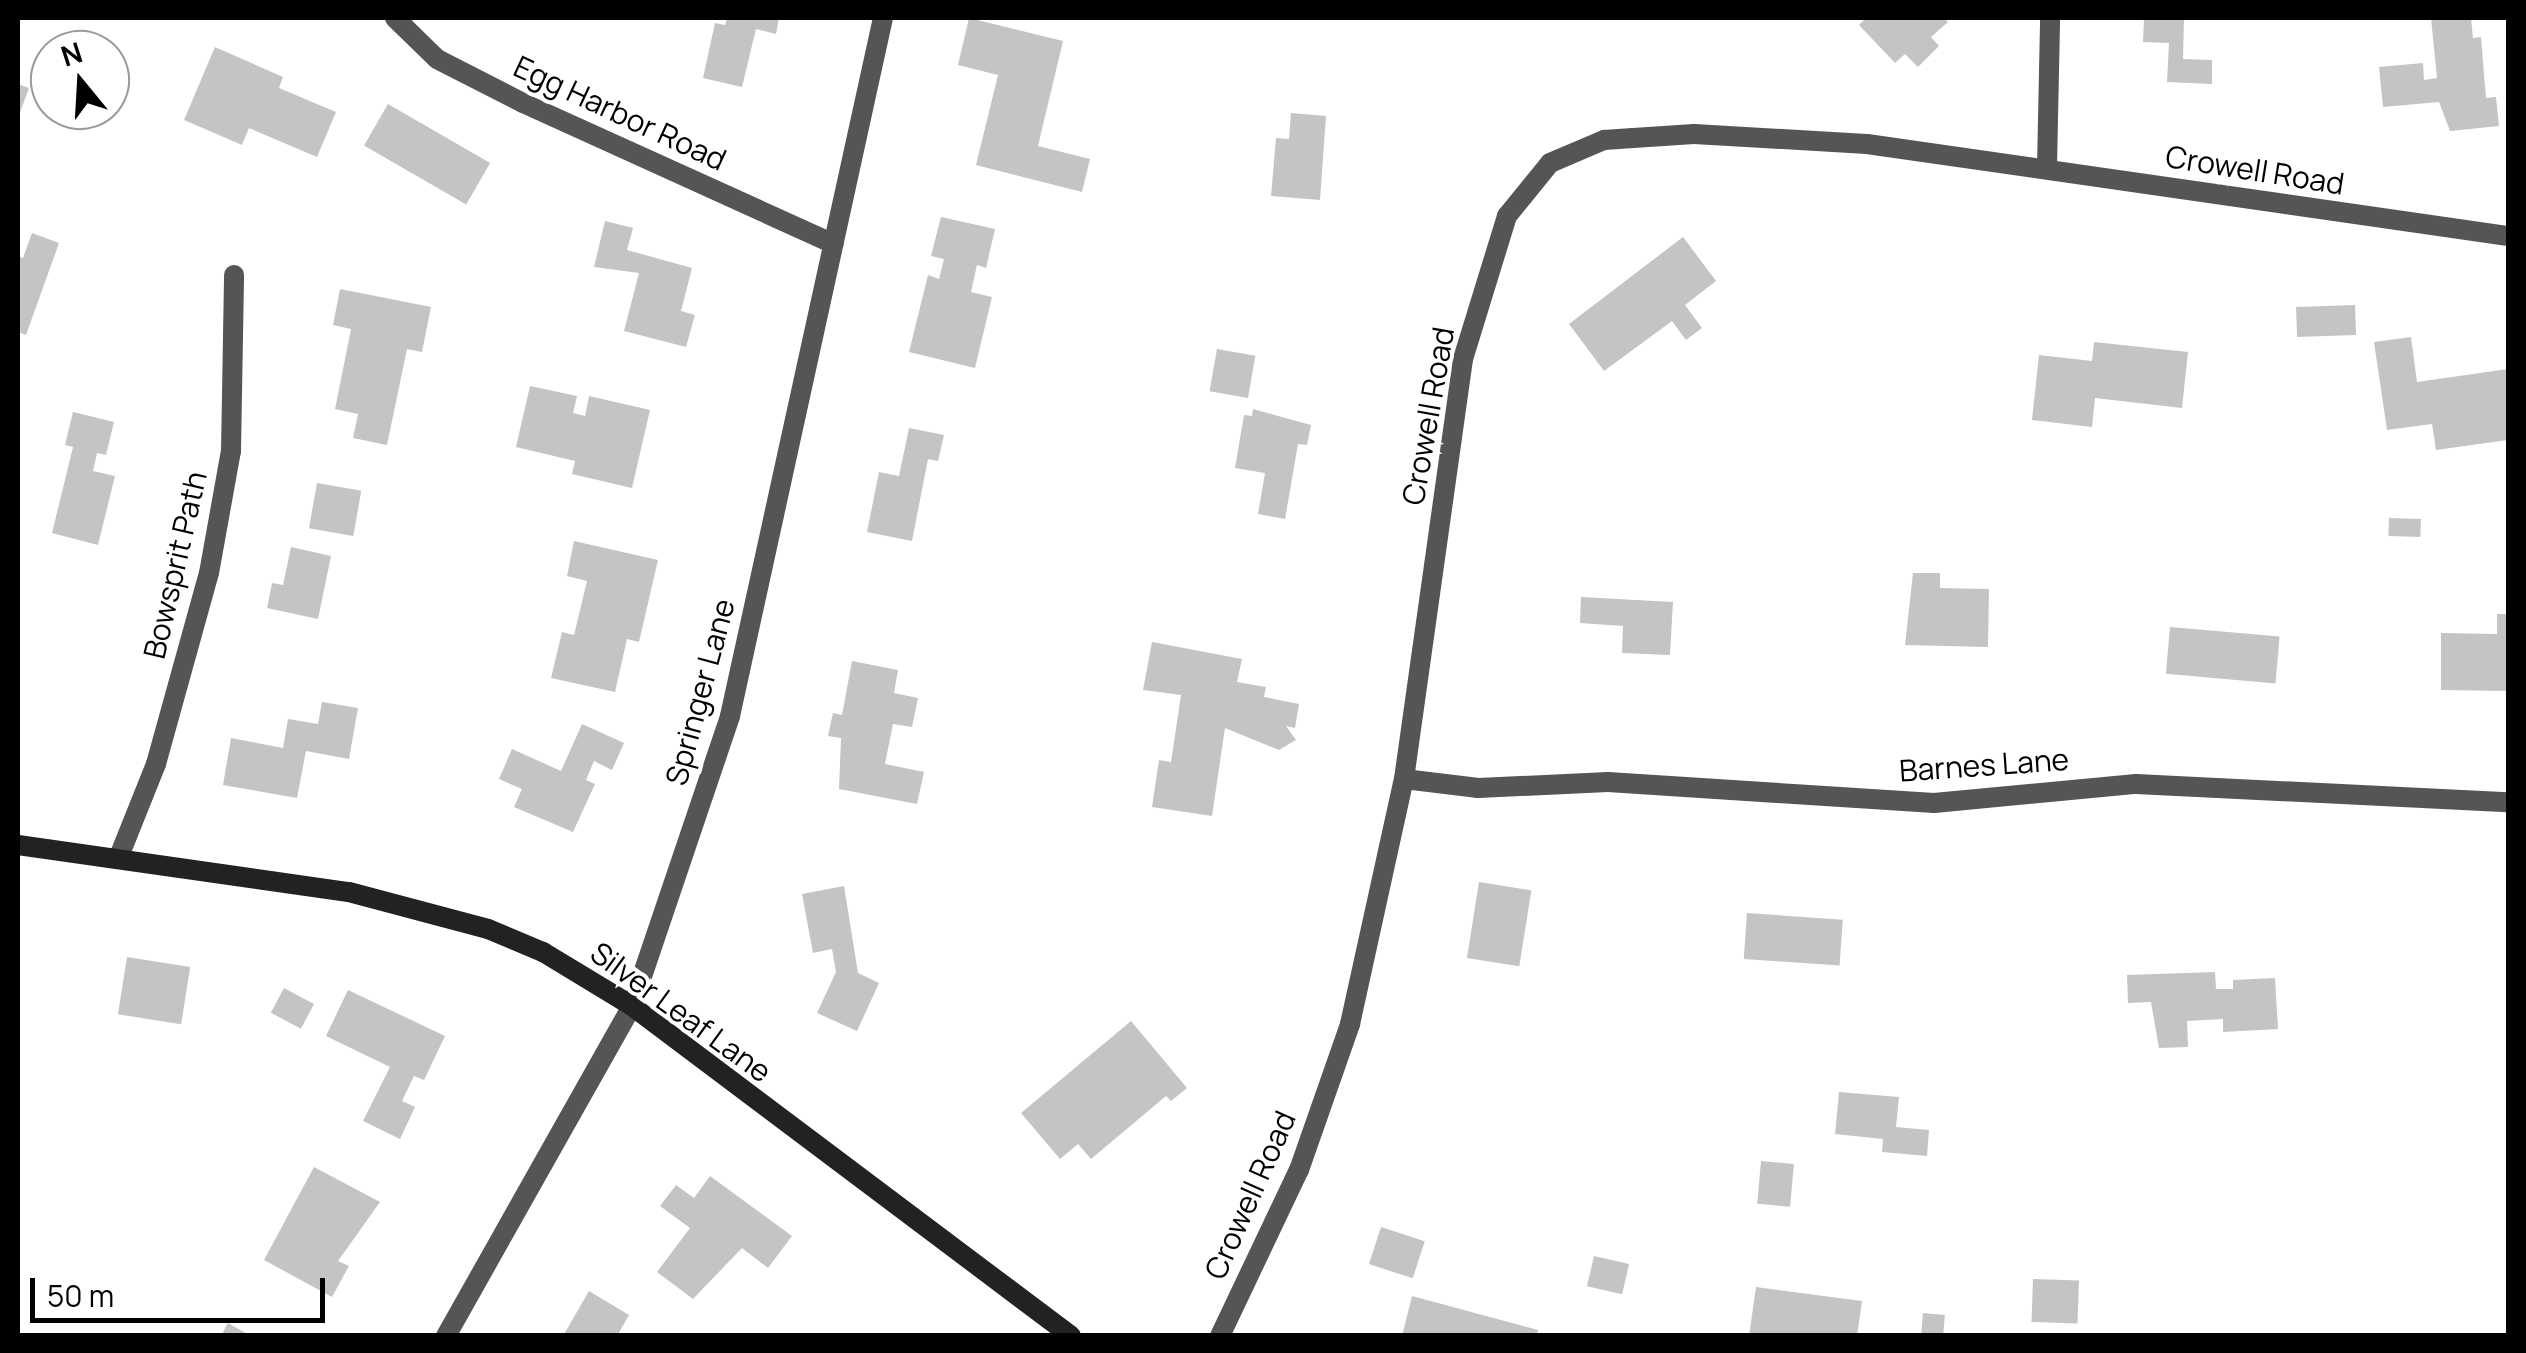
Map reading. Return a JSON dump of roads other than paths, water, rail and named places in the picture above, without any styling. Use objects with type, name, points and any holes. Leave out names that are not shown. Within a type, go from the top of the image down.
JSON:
[{"type":"street","name":"Egg Harbor Road","points":[[394,18],[438,59],[523,103],[834,244]]},
{"type":"street","name":"Springer Lane","points":[[446,1336],[632,1006],[730,716],[883,18]]},
{"type":"street","points":[[2048,168],[2050,18]]},
{"type":"street","name":"Crowell Road","points":[[1220,1336],[1299,1170],[1350,1024],[1404,779],[1463,359],[1507,216],[1532,180],[1550,163],[1604,140],[1694,134],[1866,144],[2508,236]]},
{"type":"street","name":"Bowsprit Path","points":[[118,859],[156,764],[209,573],[231,451],[234,275]]},
{"type":"street","name":"Barnes Lane","points":[[1404,779],[1478,788],[1608,782],[1934,803],[2136,784],[2508,802]]},
{"type":"street","name":"Silver Leaf Lane","points":[[18,845],[412,906],[543,952],[632,1006],[1071,1336]]}]
